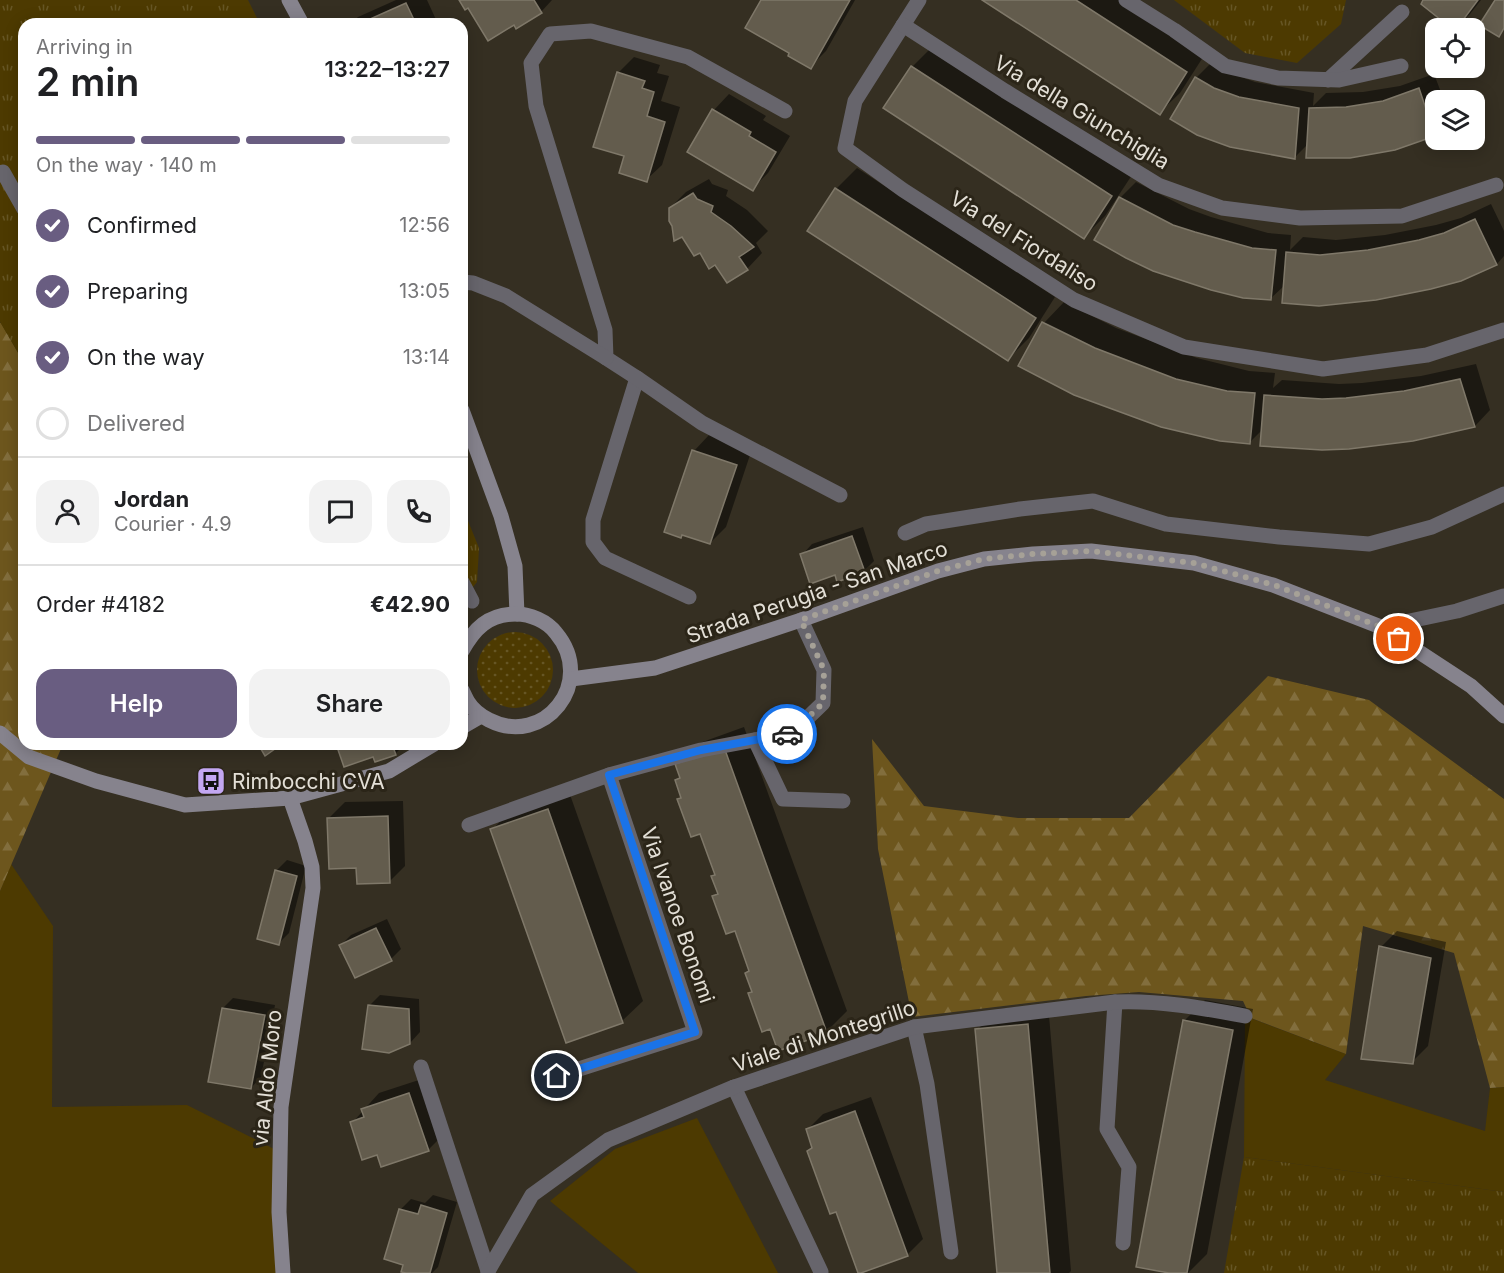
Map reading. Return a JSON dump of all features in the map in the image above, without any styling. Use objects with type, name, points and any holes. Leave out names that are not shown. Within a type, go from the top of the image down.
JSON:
[{"type":"main road","points":[[289,0],[299,18]]},
{"type":"main road","points":[[468,426],[501,516],[515,566],[517,614]]},
{"type":"main road","name":"Strada Perugia - San Marco","points":[[571,679],[655,668],[801,620],[938,571],[984,559],[1091,551],[1194,563],[1274,585],[1381,627],[1471,686],[1504,716]]},
{"type":"main road","points":[[468,640],[483,624],[499,616],[517,614],[536,618],[552,627],[564,642],[571,660],[571,679],[564,698],[552,713],[536,723],[516,727],[498,724],[481,716],[468,703]]},
{"type":"main road","points":[[468,724],[481,716]]},
{"type":"main road","points":[[0,733],[18,748]]},
{"type":"main road","points":[[21,750],[29,757],[96,781],[185,805],[290,798],[389,771],[424,750]]},
{"type":"main road","name":"via Aldo Moro","points":[[283,1273],[279,1212],[281,1107],[313,888],[310,858],[290,798]]},
{"type":"street","points":[[903,25],[919,0]]},
{"type":"street","points":[[1126,0],[1225,66],[1278,78],[1328,80],[1339,80],[1401,66]]},
{"type":"street","points":[[1328,80],[1402,12]]},
{"type":"street","name":"Via della Giunchiglia","points":[[903,25],[1158,185],[1222,208],[1300,218],[1402,216],[1496,185]]},
{"type":"street","name":"Via del Fiordaliso","points":[[903,25],[855,101],[844,148],[903,190],[1074,300],[1184,347],[1323,369],[1427,356],[1504,330]]},
{"type":"street","points":[[606,358],[605,330],[536,106],[531,63],[550,34],[591,31],[688,57],[785,111]]},
{"type":"street","points":[[3,171],[18,198]]},
{"type":"street","points":[[468,283],[506,296],[637,378],[702,423],[840,495]]},
{"type":"street","points":[[637,378],[593,520],[593,542],[604,558],[689,597]]},
{"type":"street","points":[[905,533],[926,524],[1020,509],[1093,501],[1166,524],[1279,537],[1369,544],[1432,527],[1504,494]]},
{"type":"street","points":[[468,593],[472,601]]},
{"type":"street","points":[[1381,627],[1457,611],[1504,596]]},
{"type":"street","points":[[470,825],[609,775],[701,750],[792,733],[823,703],[824,670],[801,620]]},
{"type":"street","points":[[755,740],[783,799],[843,801]]},
{"type":"street","name":"Via Ivanoe Bonomi","points":[[557,1076],[695,1032],[609,775]]},
{"type":"street","name":"Viale di Montegrillo","points":[[488,1272],[532,1195],[608,1140],[734,1087],[914,1027],[1136,1001],[1245,1016]]},
{"type":"street","points":[[1115,1002],[1107,1129],[1130,1167],[1123,1243]]},
{"type":"street","points":[[914,1027],[927,1084],[951,1252]]},
{"type":"street","points":[[421,1066],[488,1272]]},
{"type":"street","points":[[734,1087],[821,1272]]},
{"type":"green space","points":[[0,0],[248,0],[257,18],[18,18],[18,353],[0,322]]},
{"type":"green space","points":[[1174,0],[1346,0],[1341,24],[1297,63],[1245,53]]},
{"type":"green space","points":[[1,323],[18,353],[18,750],[60,750],[0,891]]},
{"type":"green space","points":[[468,521],[479,548],[477,582],[468,593]]},
{"type":"green space","points":[[508,632],[522,632],[536,638],[547,649],[551,655],[553,670],[551,685],[542,697],[530,706],[508,708],[494,702],[483,691],[477,677],[477,663],[483,649],[494,638]]},
{"type":"green space","points":[[1268,676],[1369,700],[1504,799],[1504,1087],[1490,1088],[1454,953],[1363,926],[1346,1054],[1251,1018],[1243,1001],[1139,992],[1086,996],[912,1017],[878,849],[872,739],[924,806],[1018,818],[1129,818]]},
{"type":"green space","points":[[11,864],[53,926],[52,1107],[187,1105],[280,1152],[283,1273],[0,1273],[0,891]]},
{"type":"green space","points":[[1245,1016],[1346,1054],[1325,1080],[1485,1131],[1490,1088],[1504,1087],[1504,1192],[1244,1157]]},
{"type":"green space","points":[[697,1118],[778,1273],[638,1273],[550,1201],[615,1149]]},
{"type":"green space","points":[[1244,1157],[1504,1192],[1504,1273],[1224,1273]]},
{"type":"building","points":[[459,0],[534,0],[542,13],[516,29],[514,25],[488,41],[468,8],[465,10]]},
{"type":"building","points":[[761,0],[850,0],[811,69],[788,56],[789,53],[745,28]]},
{"type":"building","points":[[982,0],[1076,0],[1187,72],[1160,115]]},
{"type":"building","points":[[1423,0],[1478,0],[1464,18],[1438,18],[1421,4]]},
{"type":"building","points":[[1495,0],[1504,0],[1504,28],[1499,37],[1485,29],[1483,18]]},
{"type":"building","points":[[406,3],[413,18],[372,18]]},
{"type":"building","points":[[911,66],[1112,196],[1084,239],[883,108]]},
{"type":"building","points":[[617,72],[645,81],[642,88],[654,92],[647,116],[665,122],[647,182],[619,173],[624,156],[593,147]]},
{"type":"building","points":[[1195,77],[1214,88],[1239,97],[1299,108],[1295,159],[1230,147],[1197,135],[1170,119]]},
{"type":"building","points":[[1419,88],[1425,106],[1425,140],[1395,150],[1350,158],[1306,158],[1309,108],[1346,107],[1383,101]]},
{"type":"building","points":[[712,109],[751,132],[749,136],[776,152],[753,191],[687,152]]},
{"type":"building","points":[[835,188],[1036,318],[1008,361],[807,231]]},
{"type":"building","points":[[693,193],[697,199],[713,206],[711,212],[754,247],[739,257],[748,270],[727,283],[715,265],[709,269],[700,253],[694,256],[682,237],[674,241],[669,221],[669,208]]},
{"type":"building","points":[[1119,197],[1173,225],[1252,248],[1276,250],[1271,300],[1243,298],[1153,271],[1094,240]]},
{"type":"building","points":[[1475,219],[1497,265],[1461,281],[1376,300],[1319,306],[1282,303],[1286,252],[1320,255],[1368,250],[1444,233]]},
{"type":"building","points":[[1042,322],[1095,348],[1176,379],[1227,391],[1255,393],[1250,444],[1220,441],[1161,427],[1074,395],[1018,366]]},
{"type":"building","points":[[1460,379],[1475,427],[1413,441],[1349,449],[1322,450],[1260,446],[1264,395],[1322,399],[1346,398],[1404,391]]},
{"type":"building","points":[[692,450],[737,465],[710,544],[664,532]]},
{"type":"building","points":[[852,536],[865,572],[837,582],[835,575],[810,584],[800,554]]},
{"type":"building","points":[[724,747],[827,1033],[778,1051],[770,1029],[762,1032],[748,993],[752,992],[745,973],[749,971],[735,931],[726,934],[712,896],[718,894],[711,876],[715,875],[700,834],[691,837],[677,799],[681,798],[675,780],[680,778],[675,764]]},
{"type":"building","points":[[262,750],[273,750],[265,756]]},
{"type":"building","points":[[338,750],[394,750],[396,755],[375,762],[373,757],[344,767]]},
{"type":"building","points":[[548,809],[623,1023],[566,1043],[490,829]]},
{"type":"building","points":[[388,816],[390,883],[357,884],[356,868],[329,869],[327,818]]},
{"type":"building","points":[[275,870],[297,876],[279,945],[257,939]]},
{"type":"building","points":[[376,928],[392,961],[355,978],[339,945]]},
{"type":"building","points":[[1379,946],[1431,958],[1413,1064],[1361,1059]]},
{"type":"building","points":[[368,1005],[409,1009],[410,1044],[389,1053],[362,1049]]},
{"type":"building","points":[[222,1008],[265,1015],[251,1089],[208,1082]]},
{"type":"building","points":[[1183,1020],[1233,1030],[1187,1273],[1169,1273],[1136,1267]]},
{"type":"building","points":[[1028,1024],[1050,1273],[997,1273],[975,1029]]},
{"type":"building","points":[[409,1093],[429,1151],[381,1167],[377,1155],[362,1160],[350,1122],[364,1117],[361,1109]]},
{"type":"building","points":[[855,1111],[908,1256],[861,1273],[858,1273],[836,1212],[830,1214],[807,1151],[812,1148],[806,1129]]},
{"type":"building","points":[[421,1205],[447,1213],[430,1273],[401,1272],[403,1265],[384,1259],[399,1209],[418,1214]]},
{"type":"way so far","points":[[787,734],[792,733],[823,703],[824,670],[801,620],[938,571],[984,559],[1091,551],[1194,563],[1274,585],[1381,627],[1399,639]]},
{"type":"place","name":"Rimbocchi CVA","points":[[211,781]]},
{"type":"route","points":[[557,1076],[695,1032],[609,775],[701,750],[787,734]]}]
